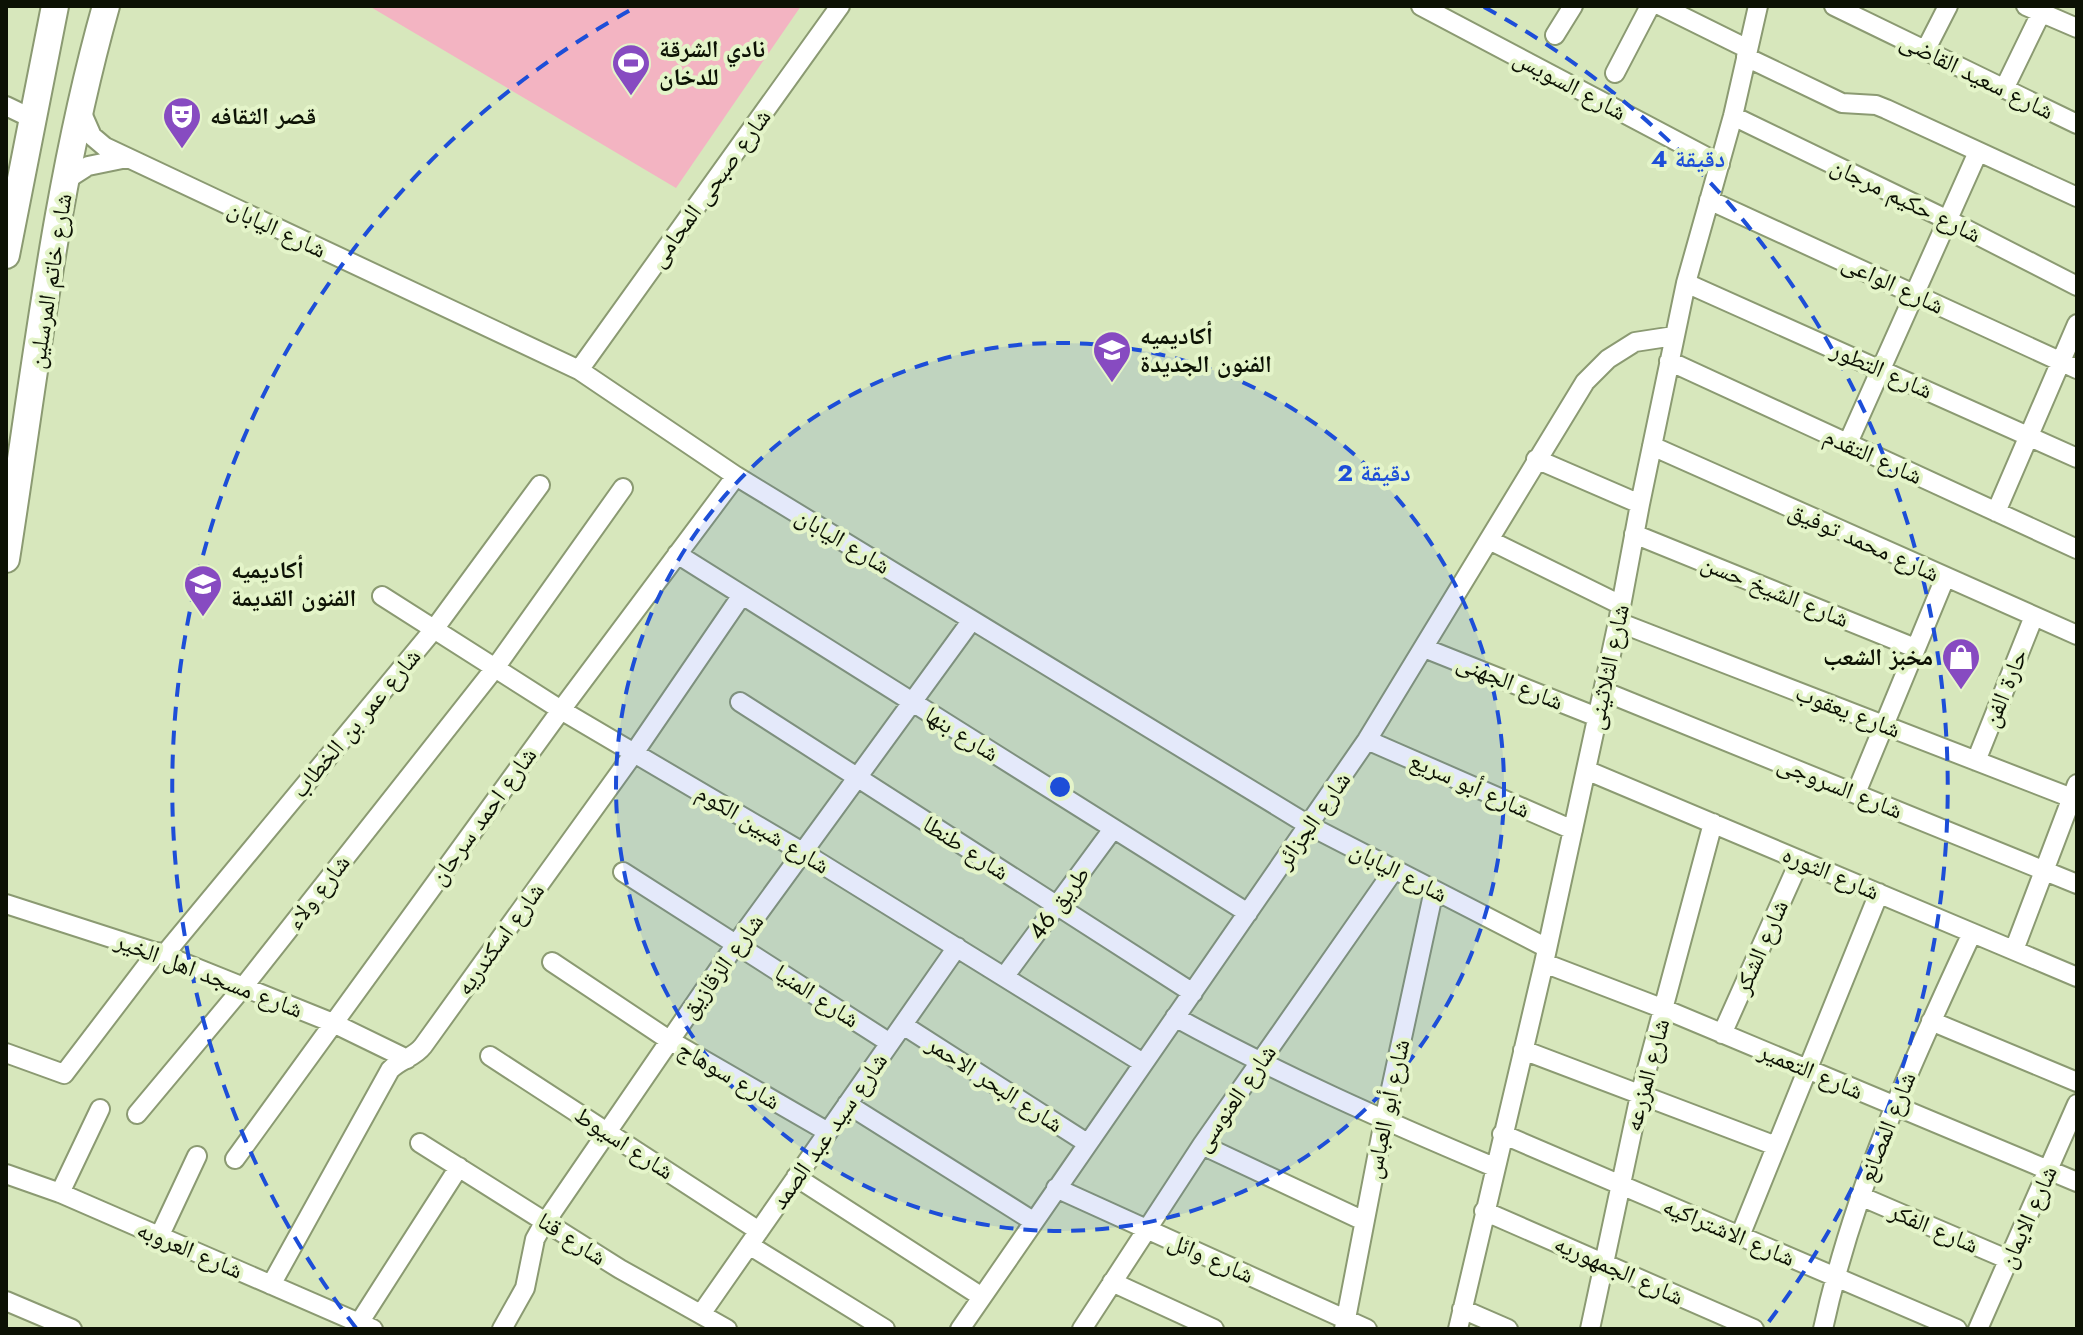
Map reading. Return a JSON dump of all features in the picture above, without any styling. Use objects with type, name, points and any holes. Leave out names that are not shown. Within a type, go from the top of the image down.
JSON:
[{"type":"main road","name":"شارع خاتم المرسلين","points":[[6,255],[55,6]]},
{"type":"main road","name":"شارع خاتم المرسلين","points":[[6,559],[79,105],[106,6]]},
{"type":"street","name":"شارع صبحى المحامى","points":[[579,370],[840,6]]},
{"type":"street","name":"شارع السويس","points":[[1421,6],[1720,164]]},
{"type":"street","points":[[1555,35],[1573,6]]},
{"type":"street","points":[[1615,73],[1650,6]]},
{"type":"street","points":[[1661,6],[1842,103],[1876,105],[2077,197]]},
{"type":"street","name":"شارع الثلاثينى","points":[[1458,1329],[1546,956],[1686,283],[1733,116],[1758,6]]},
{"type":"street","name":"شارع سعيد القاضى","points":[[1834,6],[2077,124]]},
{"type":"street","points":[[1925,51],[1948,6]]},
{"type":"street","points":[[2004,89],[2033,9],[2077,28]]},
{"type":"street","name":"شارع اليابان","points":[[79,105],[92,136],[105,147],[579,370],[736,476],[1310,826],[1434,890],[1546,956]]},
{"type":"street","points":[[6,106],[31,118]]},
{"type":"street","name":"شارع حكيم مرجان","points":[[1733,116],[2077,286]]},
{"type":"street","points":[[1847,445],[1978,152]]},
{"type":"street","points":[[66,180],[88,166],[127,158]]},
{"type":"street","name":"شارع الواعى","points":[[1709,200],[2069,365]]},
{"type":"street","name":"شارع التطور","points":[[1686,283],[2077,458]]},
{"type":"street","points":[[1996,512],[2028,436],[2069,365],[2077,324]]},
{"type":"street","name":"شارع الجزائر","points":[[960,1329],[1367,740],[1585,382],[1608,359],[1635,342],[1674,336]]},
{"type":"street","name":"شارع التقدم","points":[[1669,361],[2077,549]]},
{"type":"street","name":"شارع محمد توفيق","points":[[1652,446],[2077,635]]},
{"type":"street","points":[[1536,459],[1640,504]]},
{"type":"street","name":"شارع احمد سرحان","points":[[235,1159],[561,710],[736,476]]},
{"type":"street","name":"شارع عمر بن الخطاب","points":[[6,1053],[64,1074],[161,953],[435,628],[540,485]]},
{"type":"street","name":"شارع ولاء","points":[[137,1114],[244,986],[495,668],[623,488]]},
{"type":"street","name":"شارع الشيخ حسن","points":[[1634,534],[1915,648]]},
{"type":"street","name":"شارع يعقوب","points":[[1489,540],[1619,614],[1884,725],[1976,761],[2075,794]]},
{"type":"street","name":"شارع بنها","points":[[677,554],[1248,913]]},
{"type":"street","points":[[1856,793],[1945,578]]},
{"type":"street","name":"شارع اسكندريه","points":[[271,1285],[390,1070],[423,1046],[634,753],[742,595]]},
{"type":"street","name":"شارع شبين الكوم","points":[[382,596],[561,710],[804,853],[1143,1063]]},
{"type":"street","name":"حارة الفن","points":[[1976,761],[2034,616]]},
{"type":"street","name":"شارع الزقازيق","points":[[502,1329],[525,1288],[535,1239],[546,1221],[736,944],[972,620]]},
{"type":"street","name":"شارع الجهنى","points":[[1424,648],[1597,717]]},
{"type":"street","name":"شارع السروجى","points":[[1603,691],[2077,884]]},
{"type":"street","name":"شارع طنطا","points":[[740,702],[1193,993]]},
{"type":"street","name":"شارع أبو سريع","points":[[1367,740],[1573,830]]},
{"type":"street","name":"شارع الثوره","points":[[1586,770],[2077,977]]},
{"type":"street","points":[[2014,950],[2075,794]]},
{"type":"street","name":"شارع المزرعه","points":[[1590,1329],[1640,1095],[1713,823]]},
{"type":"street","name":"طريق 46","points":[[1004,977],[1113,829]]},
{"type":"street","name":"شارع الشكر","points":[[1722,1034],[1800,860]]},
{"type":"street","name":"شارع العنوسى","points":[[1082,1329],[1202,1145],[1394,870]]},
{"type":"street","name":"شارع المنيا","points":[[623,872],[890,1043]]},
{"type":"street","name":"شارع أبو العباس","points":[[1345,1324],[1384,1121],[1434,890]]},
{"type":"street","points":[[1740,1236],[1879,893]]},
{"type":"street","name":"شارع مسجد اهل الخير","points":[[6,904],[161,953],[333,1023],[407,1059]]},
{"type":"street","name":"شارع المصانع","points":[[1823,1329],[1834,1276],[1893,1106],[1972,933]]},
{"type":"street","name":"شارع سيد عبد الصمد","points":[[701,1314],[957,947]]},
{"type":"street","name":"شارع التعمير","points":[[1546,956],[1722,1034],[2077,1182]]},
{"type":"street","name":"شارع سوهاج","points":[[552,962],[669,1040],[828,1132]]},
{"type":"street","points":[[1175,1017],[1259,1063],[1384,1121],[1494,1167]]},
{"type":"street","points":[[1931,1021],[2077,1082]]},
{"type":"street","name":"شارع البحر الاحمر","points":[[903,1025],[1087,1143]]},
{"type":"street","points":[[1523,1050],[1776,1146]]},
{"type":"street","name":"شارع اسيوط","points":[[490,1056],[606,1132],[754,1238],[863,1324],[885,1329]]},
{"type":"street","points":[[847,1104],[1033,1221]]},
{"type":"street","name":"شارع الايمان","points":[[1978,1329],[2077,1104]]},
{"type":"street","points":[[60,1193],[100,1109]]},
{"type":"street","name":"شارع الاشتراكيه","points":[[1502,1134],[1957,1329]]},
{"type":"street","name":"شارع قنا","points":[[420,1143],[620,1269],[727,1329]]},
{"type":"street","points":[[1202,1145],[1364,1221]]},
{"type":"street","points":[[159,1237],[197,1156]]},
{"type":"street","points":[[366,1326],[459,1167]]},
{"type":"street","name":"شارع العروبه","points":[[6,1174],[60,1193],[366,1326]]},
{"type":"street","points":[[796,1177],[982,1297]]},
{"type":"street","name":"شارع وائل","points":[[1056,1188],[1345,1324],[1367,1329]]},
{"type":"street","name":"شارع الفكر","points":[[1860,1196],[2009,1260]]},
{"type":"street","name":"شارع الجمهوريه","points":[[1484,1211],[1754,1329]]},
{"type":"street","points":[[1112,1282],[1214,1329]]},
{"type":"street","points":[[6,1301],[72,1329]]},
{"type":"street","points":[[1462,1309],[1508,1329]]},
{"type":"shaded area","name":"نادي الشرقة للدخان","points":[[369,6],[801,6],[676,188]]},
{"type":"place","name":"نادي الشرقة للدخان","points":[[631,97]]},
{"type":"place","name":"قصر الثقافه","points":[[182,150]]},
{"type":"place","name":"أكاديميه الفنون الجديدة","points":[[1112,384]]},
{"type":"place","name":"أكاديميه الفنون القديمة","points":[[203,618]]},
{"type":"place","name":"مخبز الشعب","points":[[1961,691]]}]
